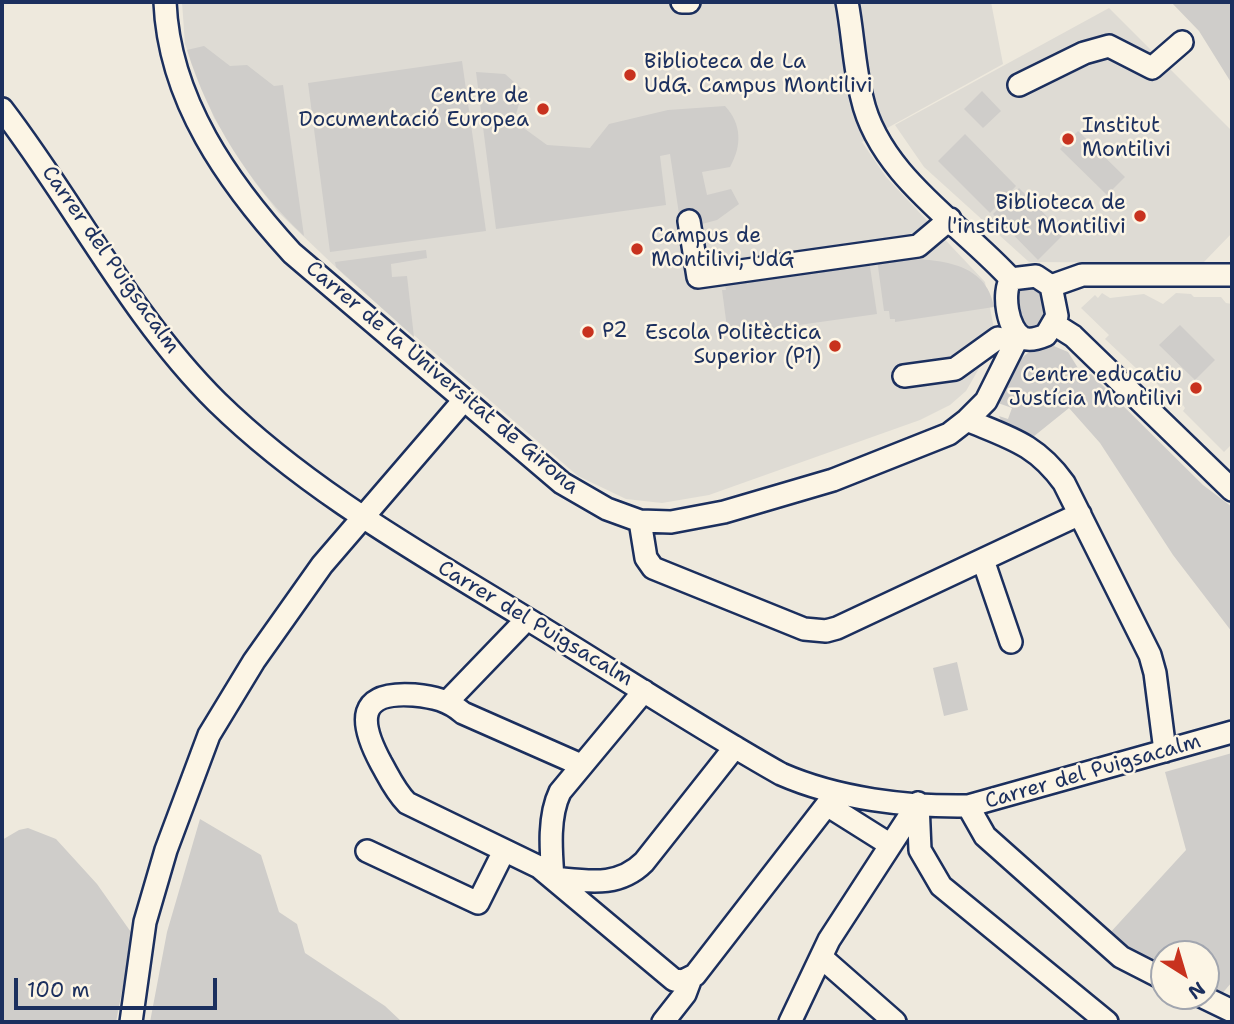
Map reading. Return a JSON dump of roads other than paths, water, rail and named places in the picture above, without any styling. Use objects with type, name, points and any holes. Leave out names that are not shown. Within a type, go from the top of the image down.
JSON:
[{"type":"street","name":"Carrer de la Universitat de Girona","points":[[165,2],[174,58],[191,110],[239,192],[292,253],[562,483],[607,509],[640,521],[687,521],[832,480],[949,434],[986,401],[1018,340]]},
{"type":"street","points":[[682,2],[689,2]]},
{"type":"street","points":[[847,2],[867,116],[892,159],[1011,279]]},
{"type":"street","points":[[1019,85],[1084,54],[1109,46],[1152,68],[1182,42]]},
{"type":"street","name":"Carrer del Puigsacalm","points":[[2,108],[138,307],[180,361],[218,402],[289,463],[399,542],[735,747],[831,799],[968,806],[1232,732]]},
{"type":"street","points":[[690,221],[698,277],[715,281],[918,246],[950,219]]},
{"type":"street","points":[[1051,286],[1082,275],[1232,275]]},
{"type":"street","points":[[904,376],[955,369],[998,338],[1018,340],[1046,335],[1054,324],[1057,307],[1051,286],[1036,276],[1011,279]]},
{"type":"street","points":[[1011,279],[1007,288],[1009,309],[1018,340]]},
{"type":"street","points":[[1054,324],[1073,336],[1232,490]]},
{"type":"street","points":[[131,1022],[145,922],[166,850],[209,735],[254,661],[323,565],[464,400]]},
{"type":"street","points":[[967,420],[1017,439],[1037,452],[1064,483],[1150,655],[1156,673],[1166,751]]},
{"type":"street","points":[[640,521],[646,558],[653,568],[804,629],[816,631],[837,628],[1080,514]]},
{"type":"street","points":[[983,560],[1011,642]]},
{"type":"street","points":[[448,701],[527,618]]},
{"type":"street","points":[[553,878],[551,850],[555,802],[581,765],[645,691]]},
{"type":"street","points":[[581,765],[463,713],[448,701],[399,694],[377,699],[365,718],[368,738],[395,789],[407,803],[539,867],[665,974],[674,980],[691,978]]},
{"type":"street","points":[[553,878],[596,882],[628,876],[644,862],[735,747]]},
{"type":"street","points":[[663,1022],[685,994],[691,978],[831,799],[889,844]]},
{"type":"street","points":[[790,1022],[821,957],[889,844],[918,803]]},
{"type":"street","points":[[918,803],[920,850],[941,886],[1107,1022]]},
{"type":"street","points":[[968,806],[985,836],[1121,957],[1150,972]]},
{"type":"street","points":[[367,851],[478,903],[504,851]]},
{"type":"street","points":[[821,957],[895,1022]]},
{"type":"place","name":"Biblioteca de La UdG. Campus Montilivi","points":[[630,75]]},
{"type":"place","name":"Centre de Documentació Europea","points":[[543,109]]},
{"type":"place","name":"Institut Montilivi","points":[[1068,139]]},
{"type":"place","name":"Biblioteca de l'institut Montilivi","points":[[1140,216]]},
{"type":"place","name":"Campus de Montilivi, UdG","points":[[637,249]]},
{"type":"place","name":"P2","points":[[588,332]]},
{"type":"place","name":"Escola Politèctica Superior (P1)","points":[[835,346]]},
{"type":"place","name":"Centre educatiu Justícia Montilivi","points":[[1196,388]]}]
